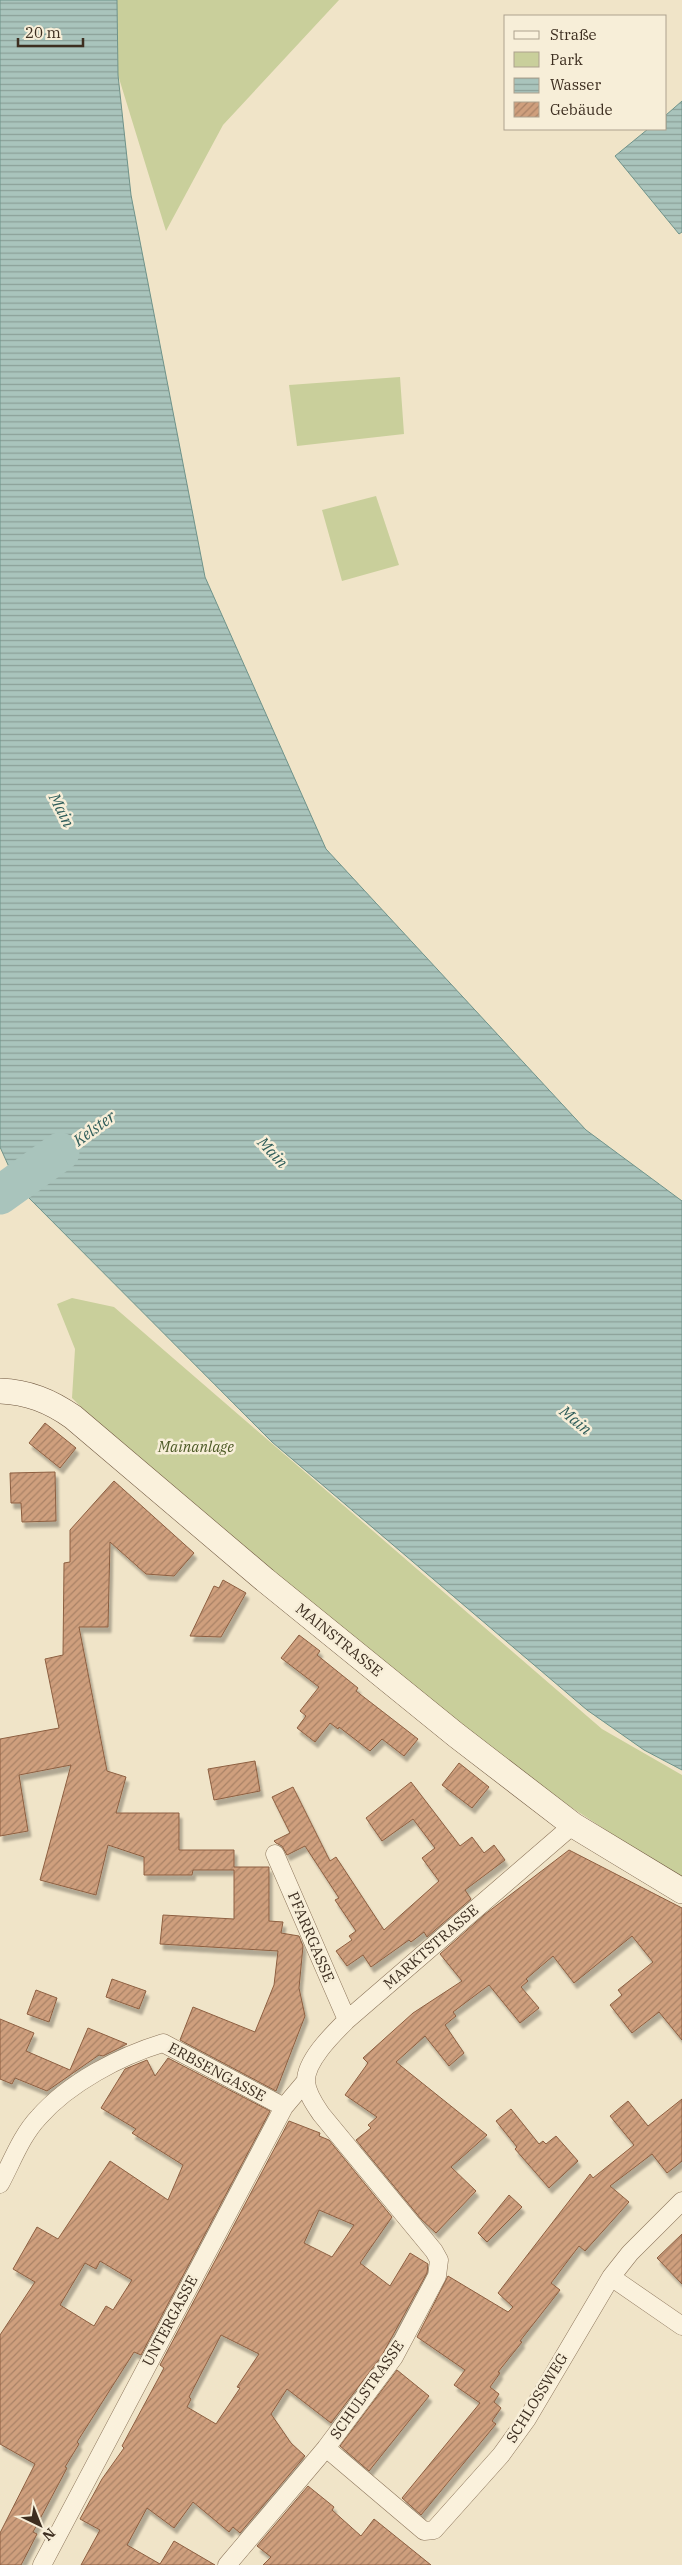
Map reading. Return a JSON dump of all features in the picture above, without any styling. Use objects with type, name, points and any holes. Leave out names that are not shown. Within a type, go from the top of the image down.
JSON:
[{"type":"street","name":"MAINSTRASSE","points":[[0,1390],[34,1396],[54,1404],[73,1417],[272,1586],[456,1735],[573,1824],[682,1891]]},
{"type":"street","name":"MARKTSTRASSE","points":[[306,2082],[308,2072],[322,2047],[347,2020],[573,1824]]},
{"type":"street","name":"PFARRGASSE","points":[[275,1854],[347,2020]]},
{"type":"street","name":"ERBSENGASSE","points":[[0,2184],[25,2136],[51,2106],[94,2074],[148,2048],[163,2043],[284,2107]]},
{"type":"street","name":"UNTERGASSE","points":[[42,2565],[284,2107],[306,2082]]},
{"type":"street","name":"SCHULSTRASSE","points":[[227,2565],[326,2448],[394,2357],[437,2276],[439,2260],[434,2251],[321,2114],[308,2092],[306,2082]]},
{"type":"street","name":"SCHLOSSWEG","points":[[326,2448],[424,2531],[434,2530],[501,2455],[527,2419],[611,2277],[630,2253],[682,2201]]},
{"type":"street","points":[[611,2277],[682,2326]]},
{"type":"green space","points":[[117,0],[339,0],[223,125],[166,231],[118,75]]},
{"type":"green space","points":[[400,377],[404,434],[297,446],[289,385]]},
{"type":"green space","points":[[376,496],[399,565],[342,581],[322,510]]},
{"type":"green space","name":"Mainanlage","points":[[72,1298],[114,1307],[602,1729],[682,1775],[682,1880],[455,1731],[157,1483],[72,1398],[75,1349],[57,1304]]},
{"type":"water","name":"Main","points":[[0,0],[117,0],[118,75],[131,195],[205,577],[326,849],[586,1130],[682,1201],[682,1770],[644,1750],[587,1710],[272,1442],[18,1187],[0,1147]]},
{"type":"water","points":[[682,101],[682,232],[679,234],[615,156],[647,130],[667,130],[667,114]]},
{"type":"building","points":[[45,1423],[76,1448],[60,1468],[29,1443]]},
{"type":"building","points":[[55,1472],[56,1521],[22,1522],[21,1503],[11,1503],[10,1473]]},
{"type":"building","points":[[114,1481],[194,1553],[174,1576],[146,1574],[110,1542],[108,1627],[79,1627],[107,1771],[126,1777],[116,1813],[179,1813],[179,1850],[234,1850],[234,1867],[269,1867],[269,1921],[283,1922],[281,1933],[299,1936],[303,1946],[299,1988],[305,2016],[276,2091],[180,2040],[193,2007],[255,2032],[274,1985],[278,1951],[160,1944],[163,1915],[234,1919],[234,1870],[193,1870],[192,1875],[144,1875],[144,1857],[108,1845],[96,1895],[40,1880],[71,1765],[19,1775],[28,1831],[0,1836],[0,1739],[59,1728],[45,1659],[63,1655],[64,1563],[70,1562],[70,1530]]},
{"type":"building","points":[[223,1580],[246,1593],[221,1637],[190,1636],[214,1586],[219,1588]]},
{"type":"building","points":[[299,1635],[320,1651],[317,1655],[358,1688],[356,1691],[418,1739],[404,1756],[382,1739],[370,1751],[339,1727],[338,1729],[330,1723],[315,1742],[297,1728],[306,1716],[300,1711],[319,1687],[281,1658]]},
{"type":"building","points":[[255,1761],[260,1791],[214,1800],[208,1769]]},
{"type":"building","points":[[459,1763],[489,1787],[472,1808],[442,1785]]},
{"type":"building","points":[[411,1782],[460,1846],[472,1837],[484,1853],[494,1845],[505,1860],[465,1890],[471,1899],[427,1937],[424,1932],[411,1942],[409,1940],[371,1967],[363,1955],[347,1966],[336,1951],[352,1940],[349,1936],[356,1931],[335,1900],[339,1898],[305,1846],[287,1855],[282,1846],[274,1841],[290,1833],[272,1797],[293,1787],[330,1861],[336,1857],[384,1930],[439,1881],[422,1858],[435,1848],[413,1819],[382,1841],[366,1818]]},
{"type":"building","points":[[569,1850],[682,1908],[682,2040],[659,2012],[632,2033],[610,2005],[622,1995],[618,1990],[653,1962],[632,1936],[574,1983],[553,1956],[526,1979],[528,1981],[521,1987],[539,2008],[520,2023],[489,1985],[453,2012],[456,2016],[445,2025],[464,2053],[449,2066],[425,2036],[396,2062],[487,2135],[451,2167],[476,2191],[436,2233],[421,2219],[356,2140],[371,2128],[368,2125],[377,2117],[345,2095],[368,2063],[363,2058],[413,2013],[462,1981],[440,1954],[484,1915]]},
{"type":"building","points":[[112,1979],[146,1991],[139,2009],[106,1997]]},
{"type":"building","points":[[36,1990],[57,1998],[49,2022],[27,2014]]},
{"type":"building","points":[[0,2019],[34,2033],[26,2051],[70,2070],[88,2028],[127,2044],[103,2056],[99,2055],[47,2091],[15,2078],[12,2084],[0,2079]]},
{"type":"building","points":[[168,2058],[270,2111],[141,2355],[134,2352],[77,2442],[79,2444],[65,2467],[67,2468],[33,2532],[37,2534],[21,2565],[0,2565],[0,2533],[35,2464],[0,2444],[0,2335],[35,2282],[13,2269],[37,2227],[58,2239],[110,2161],[168,2200],[183,2165],[132,2133],[136,2129],[101,2108],[125,2069],[147,2060],[155,2076]],"holes":[[[100,2261],[132,2280],[113,2310],[106,2306],[94,2326],[60,2305],[85,2263],[96,2269]]]},
{"type":"building","points":[[682,2099],[682,2161],[667,2173],[652,2154],[610,2186],[629,2202],[585,2251],[579,2246],[551,2283],[560,2290],[520,2341],[522,2342],[498,2372],[500,2373],[490,2387],[499,2394],[494,2402],[501,2408],[492,2421],[496,2424],[421,2515],[402,2498],[480,2403],[454,2385],[465,2370],[417,2337],[448,2276],[508,2312],[513,2307],[498,2293],[590,2174],[593,2178],[634,2145],[610,2116],[628,2101],[648,2126]]},
{"type":"building","points":[[511,2109],[539,2144],[543,2141],[546,2144],[556,2136],[578,2161],[549,2188],[515,2149],[517,2147],[496,2121]]},
{"type":"building","points":[[289,2121],[320,2133],[319,2136],[329,2140],[392,2217],[360,2263],[390,2286],[410,2253],[428,2264],[427,2273],[381,2357],[331,2423],[287,2389],[271,2414],[291,2443],[305,2456],[240,2533],[233,2527],[229,2532],[193,2502],[174,2528],[147,2508],[127,2545],[160,2564],[174,2541],[215,2565],[81,2565],[100,2530],[80,2519],[102,2479],[124,2448],[122,2446],[164,2368],[160,2365]],"holes":[[[319,2210],[354,2225],[332,2257],[304,2243]],[[221,2335],[259,2354],[237,2387],[240,2388],[216,2424],[187,2407],[191,2399],[189,2397]]]},
{"type":"building","points":[[509,2195],[522,2207],[487,2242],[478,2233]]},
{"type":"building","points":[[682,2234],[682,2284],[657,2258]]},
{"type":"building","points":[[397,2370],[429,2396],[369,2471],[340,2446]]},
{"type":"building","points":[[308,2486],[334,2507],[332,2510],[361,2536],[374,2519],[431,2565],[263,2565],[271,2557],[257,2546]]},
{"type":"waterway","name":"Kelster","points":[[0,1195],[60,1152]]}]
